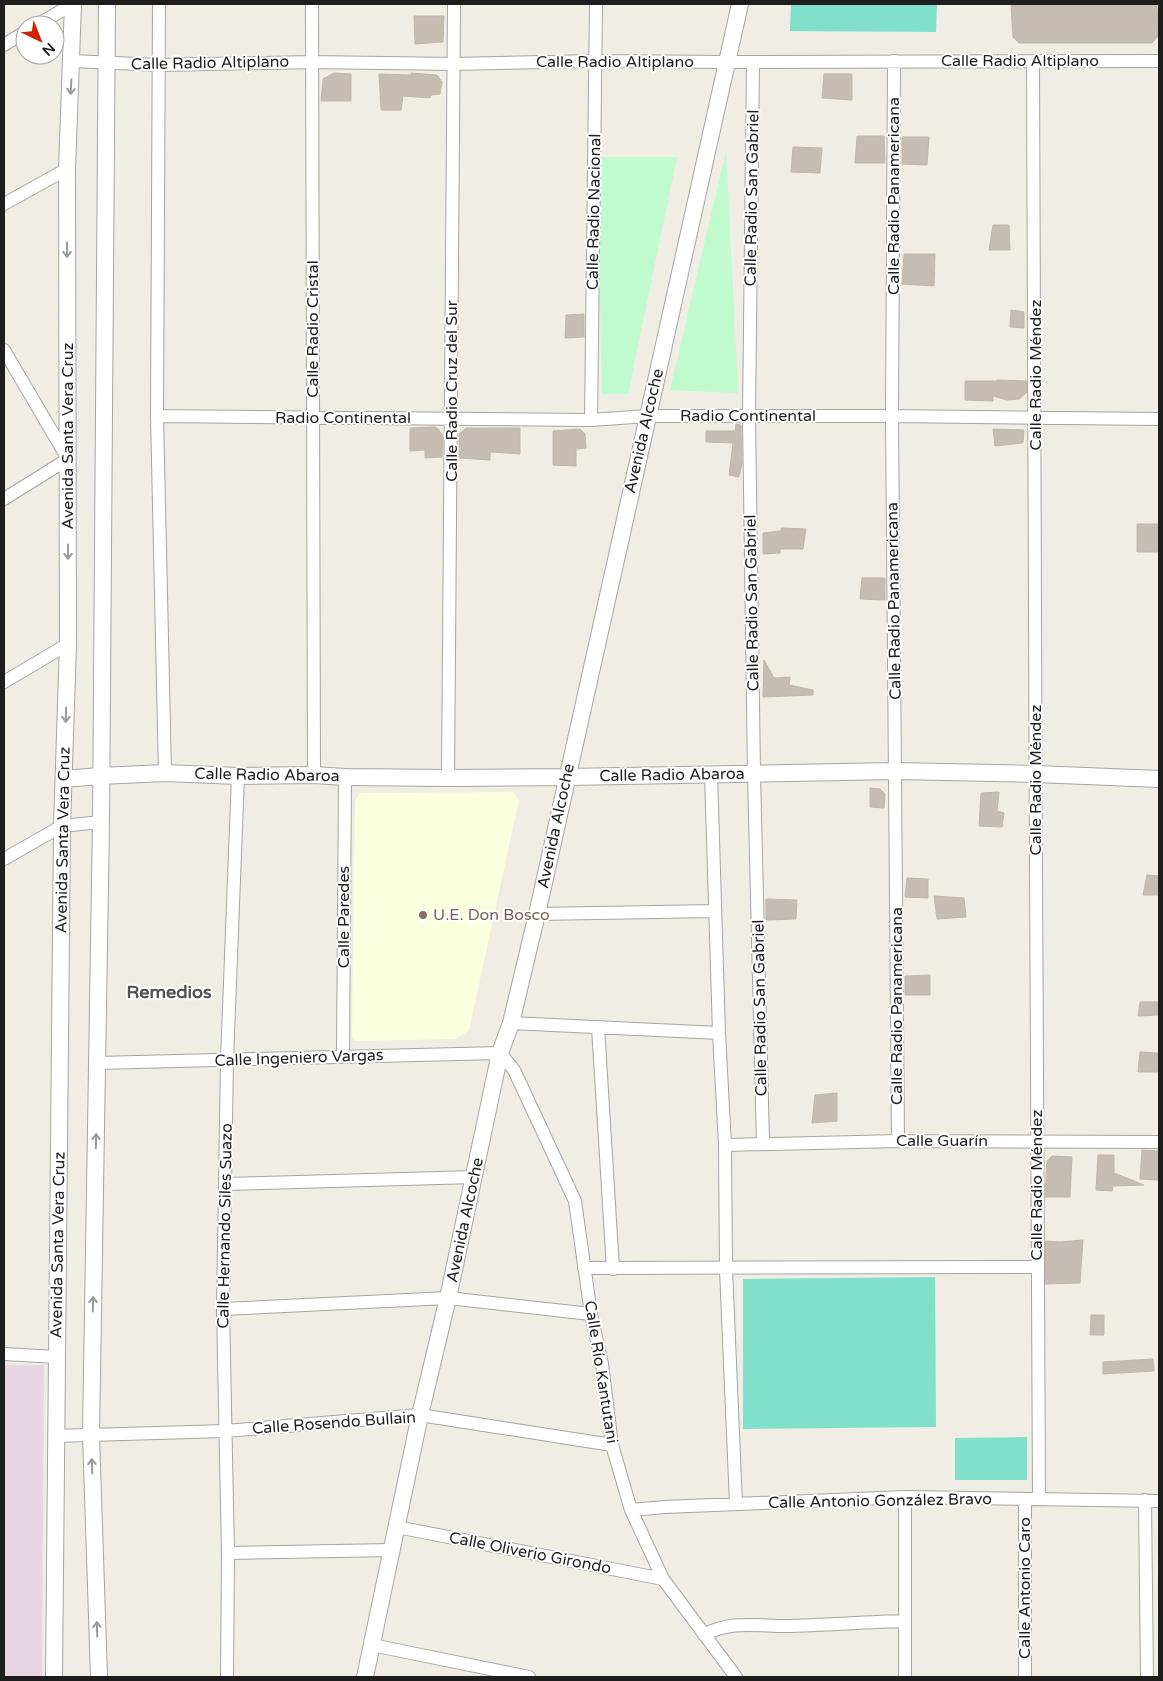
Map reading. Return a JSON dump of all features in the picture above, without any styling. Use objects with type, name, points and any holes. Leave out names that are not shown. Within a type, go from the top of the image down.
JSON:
[{"type":"street","name":"Avenida Santa Vera Cruz","points":[[54,1677],[62,826],[68,644],[67,170],[72,61],[72,4]]},
{"type":"street","points":[[54,15],[72,4]]},
{"type":"street","name":"Avenida Santa Vera Cruz","points":[[99,1677],[91,1436],[101,822],[106,4]]},
{"type":"street","points":[[159,4],[157,416],[165,773]]},
{"type":"street","name":"Calle Radio Cristal","points":[[312,4],[314,774]]},
{"type":"street","name":"Calle Radio Cruz del Sur","points":[[448,778],[454,4]]},
{"type":"street","name":"Calle Radio Nacional","points":[[591,420],[596,4]]},
{"type":"street","points":[[726,62],[740,4]]},
{"type":"street","points":[[4,45],[15,38]]},
{"type":"street","name":"Calle Radio Méndez","points":[[1033,60],[1036,417],[1036,1267],[1039,1499]]},
{"type":"street","name":"Calle Radio Altiplano","points":[[72,61],[159,65],[312,62],[454,64],[596,61],[1159,61]]},
{"type":"street","name":"Calle Radio Panamericana","points":[[894,61],[892,416],[898,1141]]},
{"type":"street","name":"Avenida Alcoche","points":[[365,1677],[420,1416],[448,1298],[500,1054],[511,1023],[537,914],[726,62]]},
{"type":"street","name":"Calle Radio San Gabriel","points":[[754,62],[749,416],[754,774],[763,1143]]},
{"type":"street","points":[[4,204],[67,170]]},
{"type":"street","points":[[4,350],[68,459],[4,499]]},
{"type":"street","name":"Radio Continental","points":[[157,416],[591,420],[648,416],[1159,419]]},
{"type":"street","points":[[4,682],[68,644]]},
{"type":"street","name":"Calle Radio Abaroa","points":[[64,780],[100,776],[165,773],[238,776],[314,774],[345,777],[448,778],[896,771],[1159,779]]},
{"type":"street","points":[[711,774],[719,1033],[725,1144],[726,1269],[736,1504]]},
{"type":"street","name":"Calle Hernando Siles Suazo","points":[[228,1677],[228,1553],[223,1309],[227,1060],[238,776]]},
{"type":"street","name":"Calle Paredes","points":[[343,1056],[345,777]]},
{"type":"street","points":[[4,859],[62,826],[101,822]]},
{"type":"street","points":[[537,914],[715,911]]},
{"type":"street","points":[[511,1023],[719,1033]]},
{"type":"street","points":[[598,1027],[613,1269]]},
{"type":"street","name":"Calle Ingeniero Vargas","points":[[97,1063],[343,1056],[500,1054]]},
{"type":"street","name":"Calle Río Kantutani","points":[[500,1054],[514,1070],[575,1201],[591,1314],[602,1364],[612,1445],[631,1510],[663,1578],[736,1677]]},
{"type":"street","name":"Calle Guarín","points":[[725,1144],[898,1141],[1159,1142]]},
{"type":"street","points":[[225,1184],[474,1177]]},
{"type":"street","points":[[584,1268],[1036,1267]]},
{"type":"street","points":[[223,1309],[448,1298],[591,1314]]},
{"type":"street","points":[[4,1354],[57,1357]]},
{"type":"street","name":"Calle Rosendo Bullain","points":[[55,1436],[225,1431],[420,1416],[612,1445]]},
{"type":"street","points":[[905,1497],[905,1677]]},
{"type":"street","name":"Calle Antonio González Bravo","points":[[631,1510],[905,1497],[1159,1500]]},
{"type":"street","name":"Calle Antonio Caro","points":[[1024,1499],[1025,1677]]},
{"type":"street","points":[[1146,1500],[1147,1677]]},
{"type":"street","name":"Calle Oliverio Girondo","points":[[397,1527],[663,1578]]},
{"type":"street","points":[[228,1553],[392,1550]]},
{"type":"street","points":[[704,1635],[713,1629],[726,1626],[785,1626],[906,1621]]},
{"type":"street","points":[[372,1645],[529,1677]]},
{"type":"shaded area","points":[[791,4],[937,4],[936,32],[790,31]]},
{"type":"shaded area","name":"U.E. Don Bosco","points":[[513,792],[519,800],[469,1030],[456,1039],[355,1041],[352,1036],[355,801],[360,793]]},
{"type":"shaded area","points":[[935,1277],[936,1427],[743,1429],[743,1279]]},
{"type":"shaded area","points":[[4,1365],[44,1365],[42,1677],[4,1677]]},
{"type":"shaded area","points":[[1027,1437],[1027,1480],[955,1480],[955,1438]]},
{"type":"green space","points":[[726,151],[738,393],[670,390]]},
{"type":"green space","points":[[597,157],[677,157],[628,394],[602,394]]},
{"type":"building","points":[[1011,4],[1157,4],[1158,36],[1152,43],[1019,43],[1013,37]]},
{"type":"building","points":[[414,16],[444,16],[443,42],[415,44]]},
{"type":"building","points":[[334,73],[351,74],[351,101],[321,101],[323,79]]},
{"type":"building","points":[[411,73],[437,75],[442,82],[440,94],[431,95],[430,98],[403,96],[401,110],[381,110],[379,74],[411,75]]},
{"type":"building","points":[[824,74],[852,74],[852,100],[822,98]]},
{"type":"building","points":[[857,136],[884,136],[885,163],[855,163]]},
{"type":"building","points":[[902,137],[929,137],[927,165],[902,164]]},
{"type":"building","points":[[793,147],[822,148],[820,173],[791,172]]},
{"type":"building","points":[[993,225],[1009,225],[1010,250],[989,250]]},
{"type":"building","points":[[904,254],[935,254],[934,286],[902,284]]},
{"type":"building","points":[[1011,310],[1024,312],[1024,328],[1010,327]]},
{"type":"building","points":[[584,314],[584,337],[565,338],[566,315]]},
{"type":"building","points":[[965,381],[1027,381],[1027,392],[1019,399],[1007,400],[993,396],[993,401],[965,400]]},
{"type":"building","points":[[736,424],[741,425],[742,464],[739,477],[729,475],[733,443],[706,442],[706,431],[735,431]]},
{"type":"building","points":[[435,427],[443,437],[442,457],[425,458],[425,450],[410,451],[410,428]]},
{"type":"building","points":[[466,428],[520,428],[520,454],[490,452],[490,460],[459,458],[459,434]]},
{"type":"building","points":[[580,429],[585,434],[586,448],[576,449],[576,466],[553,465],[553,431]]},
{"type":"building","points":[[993,429],[1024,430],[1023,443],[995,446]]},
{"type":"building","points":[[1137,524],[1159,524],[1159,552],[1137,552]]},
{"type":"building","points":[[781,528],[806,529],[803,549],[780,549],[780,553],[763,554],[763,533],[781,531]]},
{"type":"building","points":[[862,578],[885,578],[885,600],[860,599]]},
{"type":"building","points":[[764,660],[774,678],[790,677],[789,685],[813,690],[813,695],[763,697]]},
{"type":"building","points":[[870,788],[880,789],[885,794],[884,808],[870,807]]},
{"type":"building","points":[[999,792],[997,811],[1004,813],[1002,827],[979,826],[981,793]]},
{"type":"building","points":[[1147,875],[1159,876],[1159,895],[1143,895]]},
{"type":"building","points":[[907,878],[928,879],[928,898],[905,897]]},
{"type":"building","points":[[934,896],[964,898],[966,917],[937,919]]},
{"type":"building","points":[[766,899],[797,900],[796,919],[766,920]]},
{"type":"building","points":[[930,975],[930,995],[905,995],[905,976]]},
{"type":"building","points":[[1140,1002],[1159,1002],[1159,1015],[1138,1016]]},
{"type":"building","points":[[1140,1052],[1159,1053],[1159,1072],[1138,1072]]},
{"type":"building","points":[[837,1093],[837,1121],[812,1123],[815,1095]]},
{"type":"building","points":[[1142,1150],[1159,1151],[1159,1180],[1140,1179]]},
{"type":"building","points":[[1098,1155],[1114,1155],[1114,1173],[1144,1185],[1113,1186],[1112,1191],[1096,1190]]},
{"type":"building","points":[[1052,1156],[1072,1157],[1070,1197],[1045,1197],[1047,1161]]},
{"type":"building","points":[[1083,1240],[1080,1283],[1045,1284],[1045,1241]]},
{"type":"building","points":[[1091,1315],[1104,1315],[1104,1335],[1090,1335]]},
{"type":"building","points":[[1153,1359],[1154,1371],[1103,1374],[1103,1362]]},
{"type":"place","name":"U.E. Don Bosco","points":[[423,915]]},
{"type":"district","name":"Remedios","points":[[169,992]]}]
